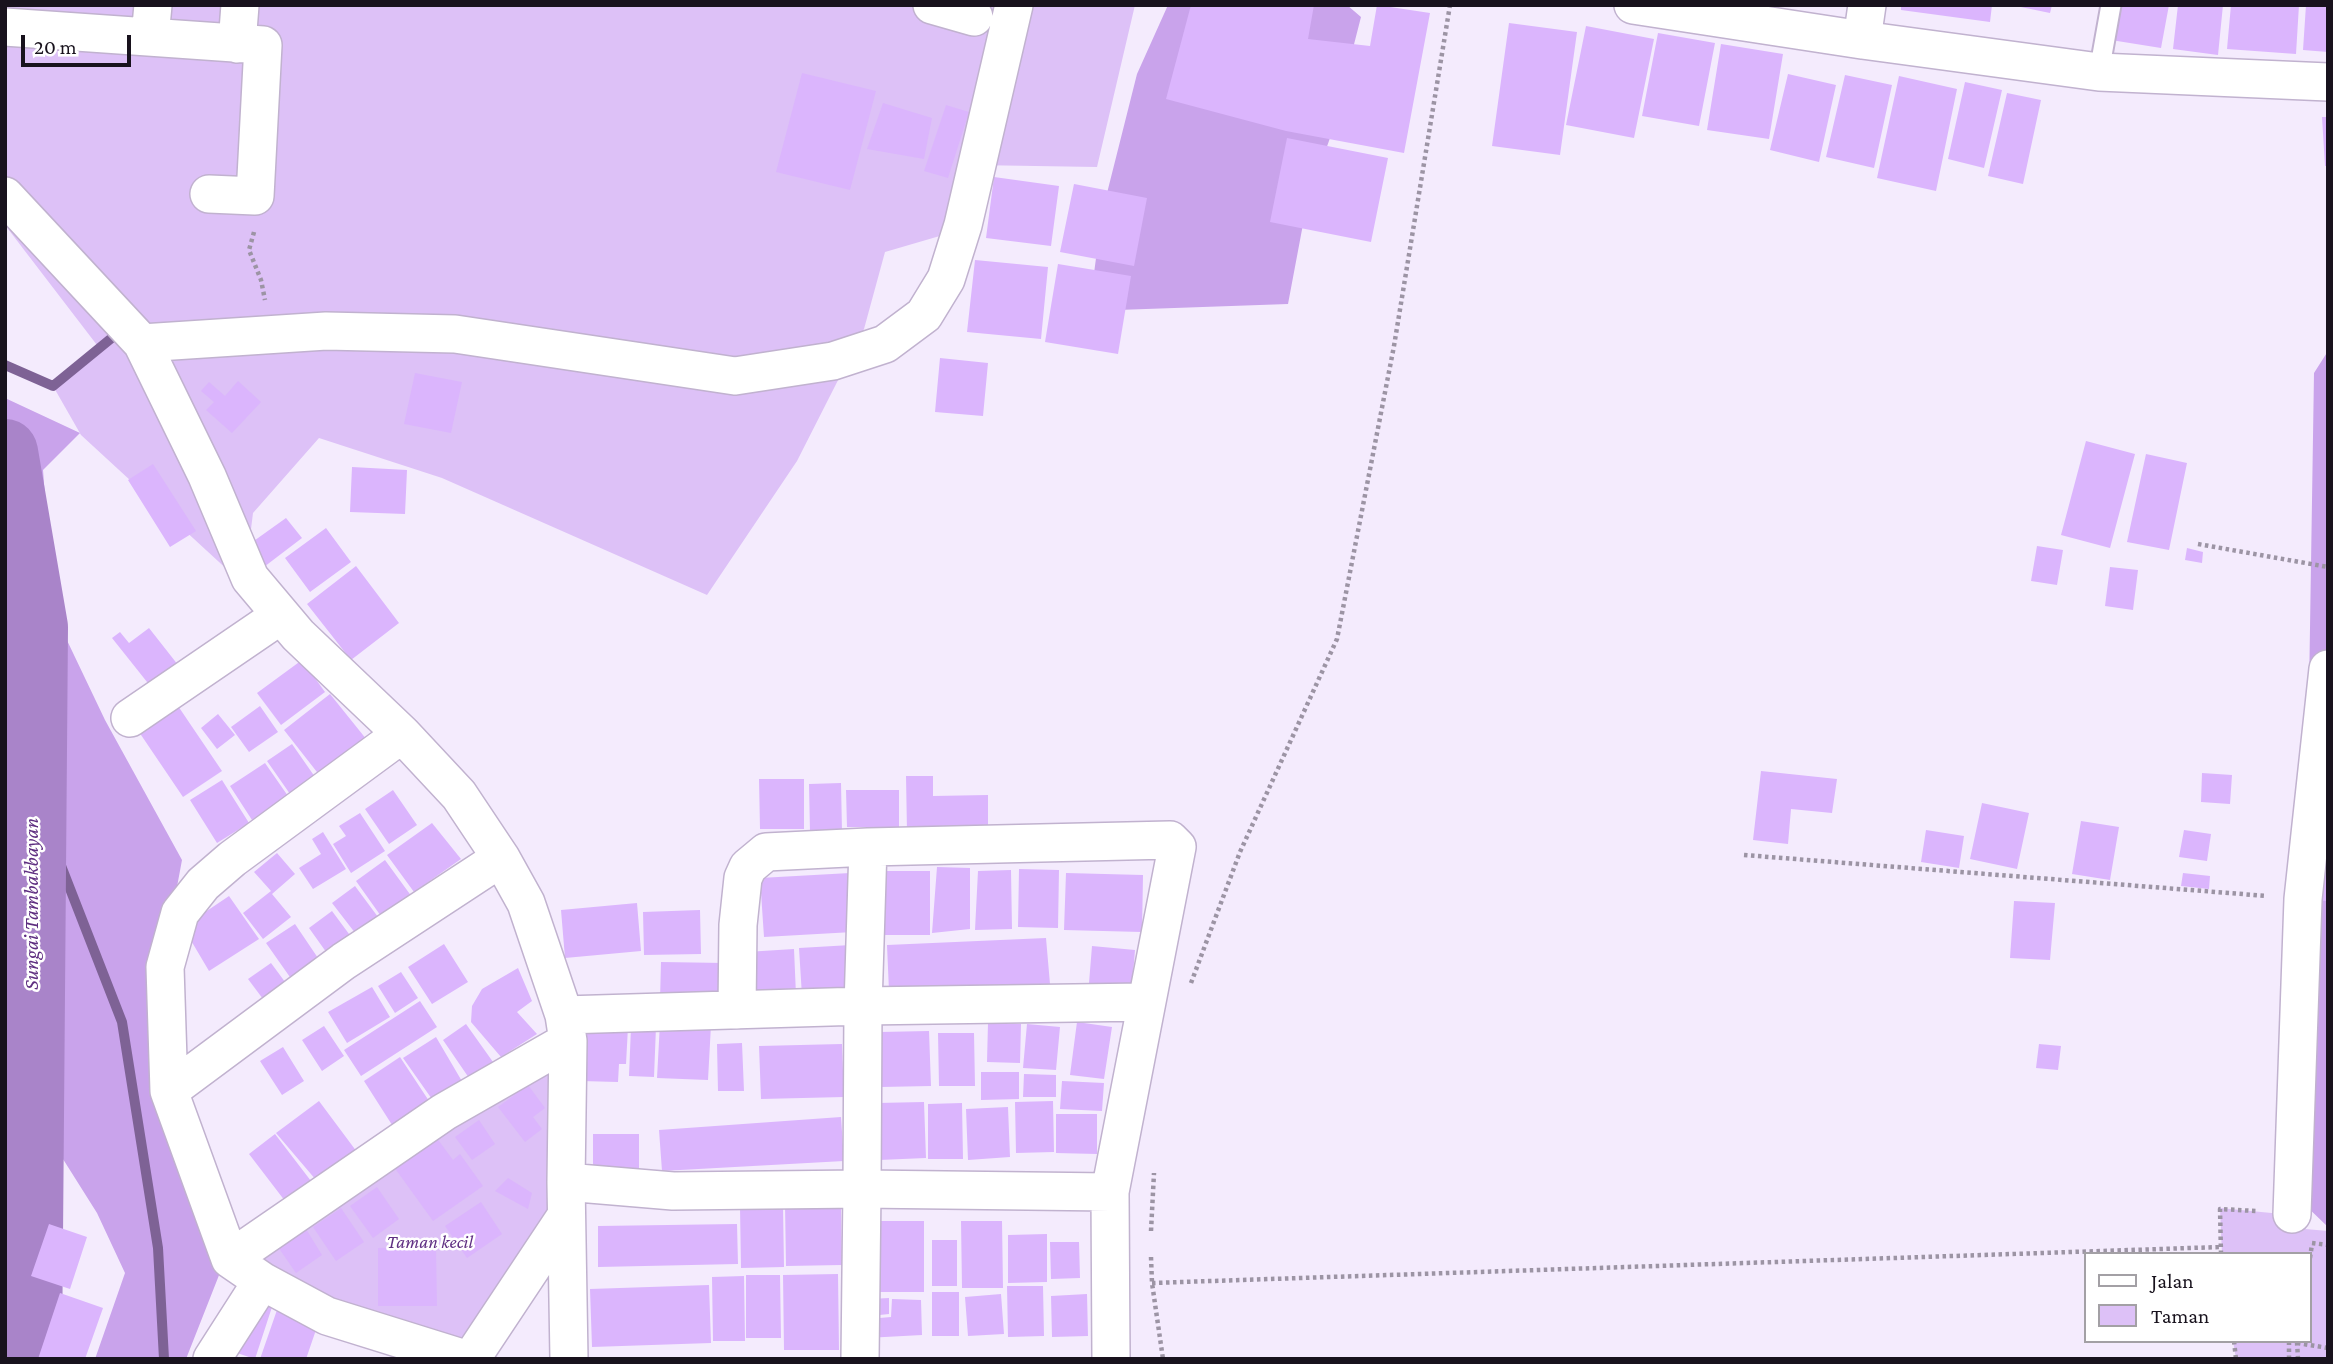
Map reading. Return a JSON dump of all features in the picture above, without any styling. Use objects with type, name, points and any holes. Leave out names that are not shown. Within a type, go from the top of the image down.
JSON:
[{"type":"street","points":[[237,44],[240,5]]},
{"type":"street","points":[[932,5],[974,17]]},
{"type":"street","points":[[139,340],[326,331],[455,334],[734,376],[833,361],[885,344],[924,315],[946,279],[963,225],[1014,5]]},
{"type":"street","points":[[1633,5],[1865,23],[2099,72],[2328,82]]},
{"type":"street","points":[[5,27],[151,21],[237,44],[263,45],[255,196],[209,194]]},
{"type":"street","points":[[5,196],[139,340],[207,476],[250,578],[298,635],[402,734],[459,795],[501,858],[526,902],[566,1028],[569,1359]]},
{"type":"street","points":[[130,718],[281,614]]},
{"type":"street","points":[[2292,1214],[2302,899],[2328,669]]},
{"type":"street","points":[[402,734],[232,859],[204,884],[180,913],[165,967],[169,1091],[230,1259],[262,1281],[327,1316],[468,1359],[566,1199]]},
{"type":"street","points":[[737,1010],[738,925],[743,878],[748,867],[766,852],[1170,840],[1177,847],[1110,1192],[1111,1359]]},
{"type":"street","points":[[860,1359],[867,847]]},
{"type":"street","points":[[169,1091],[344,961],[501,858]]},
{"type":"street","points":[[230,1259],[566,1028],[737,1010],[1145,1002]]},
{"type":"street","points":[[566,1199],[673,1191],[862,1189],[1110,1192]]},
{"type":"street","points":[[212,1359],[262,1281]]},
{"type":"lane","points":[[2099,72],[2111,5]]},
{"type":"path","points":[[1191,986],[1240,852],[1337,639],[1394,346],[1450,5]]},
{"type":"path","points":[[257,221],[249,250],[261,280],[267,312],[266,335]]},
{"type":"path","points":[[2198,544],[2328,567]]},
{"type":"path","points":[[1744,855],[2302,899]]},
{"type":"path","points":[[1151,1235],[1155,1170]]},
{"type":"path","points":[[2221,1252],[2219,1211],[2222,1208],[2292,1214]]},
{"type":"path","points":[[2311,1252],[2313,1244]]},
{"type":"path","points":[[1150,1247],[1152,1283],[1163,1359]]},
{"type":"path","points":[[1152,1283],[2220,1247]]},
{"type":"path","points":[[2302,1343],[2328,1348]]},
{"type":"green space","points":[[5,5],[1135,5],[1097,167],[974,165],[950,233],[885,252],[864,329],[797,461],[707,595],[442,478],[319,438],[253,513],[244,585],[81,435],[53,386],[100,349],[5,225]]},
{"type":"green space","name":"Taman kecil","points":[[564,1047],[563,1214],[470,1353],[330,1312],[237,1258]]},
{"type":"green space","points":[[2220,1208],[2292,1215],[2305,1229],[2328,1231],[2328,1359],[2236,1359],[2233,1343],[2312,1343],[2312,1252],[2222,1252]]},
{"type":"shaded area","points":[[1168,5],[1347,5],[1361,17],[1330,138],[1307,203],[1288,304],[1089,311],[1102,213],[1137,74]]},
{"type":"shaded area","points":[[2328,351],[2328,1227],[2301,1201],[2314,373]]},
{"type":"shaded area","points":[[5,398],[80,433],[43,470],[50,562],[63,632],[105,720],[182,860],[162,967],[225,1260],[186,1359],[95,1359],[125,1273],[97,1213],[10,1075],[5,1010],[5,932],[49,805],[51,669],[5,442]]},
{"type":"shaded area","points":[[5,452],[35,627],[33,773],[5,774]]},
{"type":"building","points":[[1191,5],[1314,5],[1308,39],[1370,46],[1377,5],[1430,13],[1404,153],[1286,131],[1166,99]]},
{"type":"building","points":[[1901,5],[1992,5],[1990,22],[1901,10]]},
{"type":"building","points":[[2011,5],[2052,5],[2050,13]]},
{"type":"building","points":[[2117,5],[2169,5],[2161,48],[2111,40]]},
{"type":"building","points":[[2178,5],[2223,5],[2218,55],[2173,49]]},
{"type":"building","points":[[2231,5],[2299,5],[2296,54],[2227,49]]},
{"type":"building","points":[[2306,5],[2328,5],[2328,52],[2303,50]]},
{"type":"building","points":[[1509,23],[1577,32],[1560,155],[1492,146]]},
{"type":"building","points":[[1586,26],[1654,39],[1634,138],[1566,125]]},
{"type":"building","points":[[1658,33],[1715,43],[1699,126],[1642,116]]},
{"type":"building","points":[[1721,44],[1783,54],[1769,139],[1707,130]]},
{"type":"building","points":[[802,73],[876,91],[850,190],[776,172]]},
{"type":"building","points":[[1788,74],[1836,85],[1819,162],[1770,150]]},
{"type":"building","points":[[1845,75],[1892,85],[1874,168],[1826,157]]},
{"type":"building","points":[[1899,76],[1957,89],[1936,191],[1877,178]]},
{"type":"building","points":[[1965,82],[2002,90],[1984,168],[1948,159]]},
{"type":"building","points":[[2007,93],[2041,100],[2023,184],[1988,176]]},
{"type":"building","points":[[883,103],[932,118],[924,159],[867,149]]},
{"type":"building","points":[[946,105],[969,112],[948,178],[924,171]]},
{"type":"building","points":[[2322,117],[2328,117],[2328,166],[2325,166]]},
{"type":"building","points":[[1287,138],[1388,158],[1371,242],[1270,222]]},
{"type":"building","points":[[994,177],[1059,186],[1051,246],[986,238]]},
{"type":"building","points":[[1074,184],[1147,198],[1134,266],[1060,252]]},
{"type":"building","points":[[975,260],[1048,267],[1041,339],[967,332]]},
{"type":"building","points":[[1058,264],[1131,276],[1118,354],[1045,342]]},
{"type":"building","points":[[940,358],[988,363],[983,416],[935,412]]},
{"type":"building","points":[[415,373],[462,382],[451,433],[404,424]]},
{"type":"building","points":[[238,381],[261,402],[232,433],[206,410],[214,402],[201,391],[209,382],[225,396]]},
{"type":"building","points":[[2086,441],[2135,454],[2110,548],[2061,535]]},
{"type":"building","points":[[2146,454],[2187,463],[2169,550],[2127,542]]},
{"type":"building","points":[[153,464],[196,531],[170,547],[128,480]]},
{"type":"building","points":[[352,467],[407,470],[405,514],[350,512]]},
{"type":"building","points":[[286,518],[302,538],[260,570],[244,548]]},
{"type":"building","points":[[326,528],[351,562],[310,592],[285,558]]},
{"type":"building","points":[[2037,546],[2063,550],[2057,585],[2031,581]]},
{"type":"building","points":[[2187,548],[2203,552],[2202,563],[2185,560]]},
{"type":"building","points":[[356,566],[399,623],[351,660],[307,604]]},
{"type":"building","points":[[2110,567],[2138,570],[2133,610],[2105,606]]},
{"type":"building","points":[[149,628],[182,670],[155,692],[112,638],[120,632],[129,643]]},
{"type":"building","points":[[302,660],[325,692],[281,725],[257,693]]},
{"type":"building","points":[[330,694],[371,745],[324,781],[284,730]]},
{"type":"building","points":[[176,703],[222,771],[183,797],[137,729]]},
{"type":"building","points":[[260,706],[278,732],[249,752],[231,727]]},
{"type":"building","points":[[218,714],[235,735],[217,749],[201,728]]},
{"type":"building","points":[[292,744],[315,777],[290,794],[267,761]]},
{"type":"building","points":[[265,763],[288,796],[252,820],[230,786]]},
{"type":"building","points":[[1761,771],[1837,779],[1832,813],[1791,809],[1788,844],[1753,840]]},
{"type":"building","points":[[2202,773],[2232,775],[2230,804],[2201,802]]},
{"type":"building","points":[[906,776],[933,776],[933,796],[988,795],[988,831],[907,832]]},
{"type":"building","points":[[759,779],[804,779],[804,829],[760,829]]},
{"type":"building","points":[[222,780],[249,823],[217,843],[190,800]]},
{"type":"building","points":[[841,783],[842,831],[810,832],[809,784]]},
{"type":"building","points":[[393,790],[417,825],[389,844],[365,809]]},
{"type":"building","points":[[846,790],[899,790],[899,827],[847,827]]},
{"type":"building","points":[[1982,803],[2029,813],[2017,869],[1970,859]]},
{"type":"building","points":[[360,813],[385,851],[351,873],[333,844],[346,836],[339,826]]},
{"type":"building","points":[[2081,821],[2119,827],[2110,880],[2072,874]]},
{"type":"building","points":[[432,823],[461,859],[414,892],[387,855]]},
{"type":"building","points":[[1926,830],[1964,836],[1959,868],[1921,862]]},
{"type":"building","points":[[2184,830],[2211,834],[2207,861],[2179,857]]},
{"type":"building","points":[[323,832],[346,869],[313,889],[299,868],[321,854],[312,839]]},
{"type":"building","points":[[2312,845],[2328,847],[2328,901],[2308,900]]},
{"type":"building","points":[[277,853],[295,874],[272,894],[291,917],[263,939],[243,913],[271,891],[254,872]]},
{"type":"building","points":[[385,860],[412,897],[383,919],[356,881]]},
{"type":"building","points":[[937,867],[970,868],[970,929],[932,933]]},
{"type":"building","points":[[1019,869],[1059,870],[1058,928],[1018,927]]},
{"type":"building","points":[[1011,870],[1012,929],[975,930],[978,871]]},
{"type":"building","points":[[884,871],[930,871],[930,935],[885,935]]},
{"type":"building","points":[[850,873],[853,932],[764,937],[760,878]]},
{"type":"building","points":[[1066,873],[1143,875],[1142,932],[1064,930]]},
{"type":"building","points":[[2183,873],[2210,876],[2209,889],[2181,886]]},
{"type":"building","points":[[355,886],[381,921],[359,938],[332,903]]},
{"type":"building","points":[[229,896],[259,939],[209,971],[183,927]]},
{"type":"building","points":[[2014,901],[2055,903],[2050,960],[2010,958]]},
{"type":"building","points":[[637,903],[641,951],[565,958],[561,910]]},
{"type":"building","points":[[700,910],[701,954],[644,955],[643,912]]},
{"type":"building","points":[[332,911],[352,938],[329,956],[309,928]]},
{"type":"building","points":[[295,924],[320,961],[292,980],[266,943]]},
{"type":"building","points":[[1046,938],[1050,984],[889,991],[887,945]]},
{"type":"building","points":[[444,944],[468,982],[432,1004],[408,967]]},
{"type":"building","points":[[851,945],[853,993],[802,996],[799,948]]},
{"type":"building","points":[[1092,946],[1135,950],[1132,987],[1089,983]]},
{"type":"building","points":[[794,949],[796,995],[748,998],[746,952]]},
{"type":"building","points":[[661,962],[725,963],[725,1000],[660,1000]]},
{"type":"building","points":[[271,963],[291,990],[269,1007],[248,979]]},
{"type":"building","points":[[518,968],[532,1001],[517,1012],[537,1034],[501,1057],[471,1022],[472,1006],[482,989]]},
{"type":"building","points":[[401,972],[418,998],[395,1013],[378,986]]},
{"type":"building","points":[[372,987],[390,1017],[347,1043],[328,1012]]},
{"type":"building","points":[[420,1001],[437,1027],[361,1076],[344,1050]]},
{"type":"building","points":[[1077,1022],[1112,1027],[1104,1079],[1070,1075]]},
{"type":"building","points":[[660,1023],[711,1025],[708,1080],[657,1078]]},
{"type":"building","points":[[988,1023],[1021,1024],[1020,1063],[987,1062]]},
{"type":"building","points":[[466,1024],[493,1062],[469,1078],[443,1040]]},
{"type":"building","points":[[1027,1024],[1060,1027],[1056,1070],[1023,1068]]},
{"type":"building","points":[[583,1025],[628,1027],[626,1064],[619,1064],[618,1082],[581,1081]]},
{"type":"building","points":[[324,1026],[344,1056],[322,1071],[302,1040]]},
{"type":"building","points":[[631,1027],[656,1027],[654,1077],[629,1076]]},
{"type":"building","points":[[929,1031],[931,1086],[881,1087],[880,1032]]},
{"type":"building","points":[[938,1033],[974,1033],[975,1086],[939,1086]]},
{"type":"building","points":[[436,1037],[463,1083],[434,1102],[403,1058]]},
{"type":"building","points":[[742,1043],[744,1091],[718,1091],[717,1044]]},
{"type":"building","points":[[842,1044],[844,1097],[761,1099],[759,1046]]},
{"type":"building","points":[[2039,1044],[2061,1046],[2058,1070],[2036,1068]]},
{"type":"building","points":[[283,1047],[304,1081],[282,1095],[260,1061]]},
{"type":"building","points":[[400,1057],[431,1104],[394,1128],[364,1081]]},
{"type":"building","points":[[981,1072],[1019,1072],[1019,1099],[981,1100]]},
{"type":"building","points":[[1024,1074],[1056,1075],[1056,1097],[1023,1097]]},
{"type":"building","points":[[1062,1081],[1104,1083],[1102,1111],[1060,1109]]},
{"type":"building","points":[[528,1085],[545,1108],[533,1117],[542,1129],[525,1142],[498,1107]]},
{"type":"building","points":[[319,1101],[357,1152],[316,1180],[276,1133]]},
{"type":"building","points":[[1053,1101],[1054,1152],[1016,1153],[1015,1102]]},
{"type":"building","points":[[924,1102],[926,1158],[879,1160],[877,1103]]},
{"type":"building","points":[[962,1103],[963,1159],[928,1159],[928,1104]]},
{"type":"building","points":[[1008,1107],[1010,1157],[968,1160],[966,1109]]},
{"type":"building","points":[[1056,1114],[1097,1114],[1097,1154],[1056,1153]]},
{"type":"building","points":[[841,1117],[844,1161],[662,1171],[659,1130]]},
{"type":"building","points":[[479,1120],[495,1144],[472,1160],[455,1137]]},
{"type":"building","points":[[275,1134],[311,1181],[285,1201],[249,1154]]},
{"type":"building","points":[[593,1134],[639,1134],[639,1171],[593,1171]]},
{"type":"building","points":[[436,1137],[453,1160],[460,1154],[483,1186],[433,1221],[394,1167]]},
{"type":"building","points":[[508,1178],[532,1193],[528,1209],[495,1191]]},
{"type":"building","points":[[377,1187],[399,1219],[373,1238],[350,1206]]},
{"type":"building","points":[[481,1202],[502,1234],[467,1258],[445,1226]]},
{"type":"building","points":[[785,1204],[841,1204],[842,1265],[786,1266]]},
{"type":"building","points":[[783,1206],[784,1267],[741,1268],[740,1207]]},
{"type":"building","points":[[341,1208],[364,1242],[336,1261],[313,1227]]},
{"type":"building","points":[[877,1221],[924,1221],[924,1292],[877,1292]]},
{"type":"building","points":[[961,1221],[1002,1221],[1003,1288],[962,1288]]},
{"type":"building","points":[[49,1224],[87,1237],[70,1289],[31,1276]]},
{"type":"building","points":[[737,1224],[738,1264],[598,1267],[598,1226]]},
{"type":"building","points":[[306,1229],[322,1255],[296,1273],[278,1247]]},
{"type":"building","points":[[1047,1234],[1047,1282],[1008,1283],[1008,1235]]},
{"type":"building","points":[[932,1240],[957,1240],[957,1286],[932,1286]]},
{"type":"building","points":[[1050,1242],[1079,1242],[1080,1278],[1051,1279]]},
{"type":"building","points":[[436,1247],[437,1306],[378,1306],[378,1248]]},
{"type":"building","points":[[838,1274],[839,1350],[784,1350],[783,1275]]},
{"type":"building","points":[[746,1275],[780,1275],[781,1338],[746,1338]]},
{"type":"building","points":[[744,1276],[745,1341],[713,1341],[712,1277]]},
{"type":"building","points":[[709,1285],[711,1343],[592,1347],[590,1289]]},
{"type":"building","points":[[1007,1286],[1043,1286],[1044,1336],[1008,1337]]},
{"type":"building","points":[[932,1292],[959,1292],[959,1336],[932,1336]]},
{"type":"building","points":[[60,1293],[103,1308],[85,1359],[38,1359]]},
{"type":"building","points":[[1001,1294],[1004,1334],[968,1336],[965,1297]]},
{"type":"building","points":[[1087,1294],[1088,1336],[1052,1337],[1051,1296]]},
{"type":"building","points":[[889,1298],[889,1314],[870,1316],[870,1299]]},
{"type":"building","points":[[892,1299],[921,1300],[922,1335],[866,1338],[868,1319],[891,1317]]},
{"type":"building","points":[[251,1300],[272,1307],[255,1359],[234,1352]]},
{"type":"building","points":[[277,1310],[318,1324],[306,1359],[260,1359]]},
{"type":"waterway","points":[[5,365],[53,386],[119,332],[123,332]]},
{"type":"waterway","name":"Sungai Tambakbayan","points":[[5,452],[35,627],[29,1359]]},
{"type":"waterway","points":[[5,669],[16,689],[51,840],[122,1022],[158,1248],[164,1359]]}]
